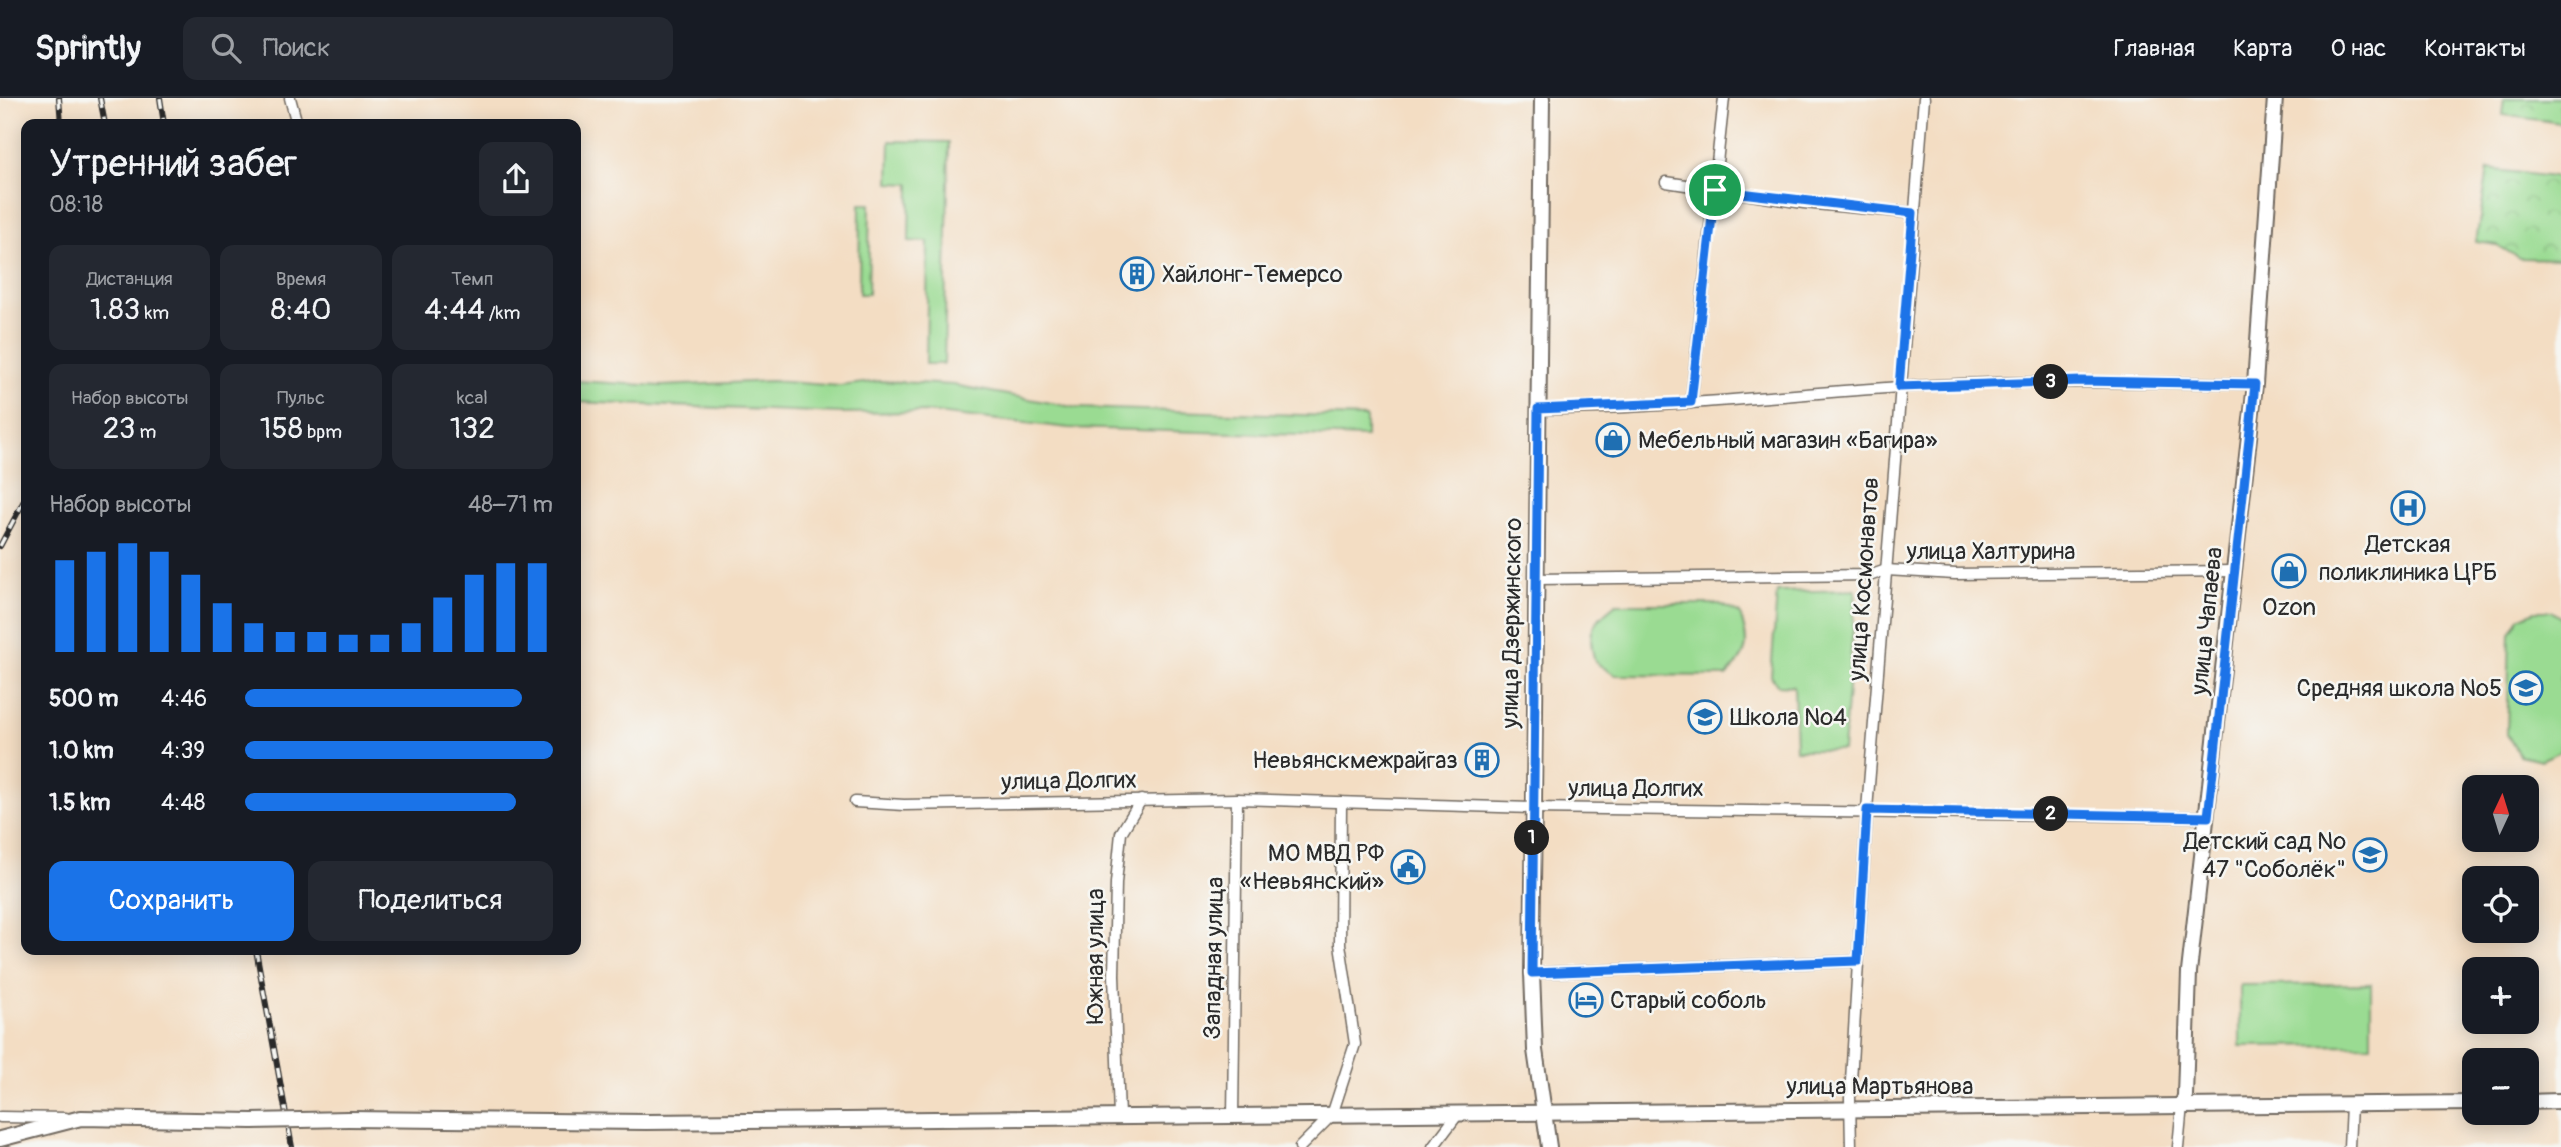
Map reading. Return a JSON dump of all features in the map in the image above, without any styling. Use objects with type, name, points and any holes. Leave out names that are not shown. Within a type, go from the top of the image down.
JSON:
[{"type":"main road","name":"улица Дзержинского","points":[[1542,98],[1532,973],[1542,1112],[1549,1147]]},
{"type":"main road","name":"улица Чапаева","points":[[2182,1105],[2185,1096],[2189,972],[2255,384],[2275,98]]},
{"type":"main road","points":[[2539,1102],[2561,1101]]},
{"type":"main road","name":"улица Мартьянова","points":[[0,1139],[81,1118],[646,1122],[2462,1103]]},
{"type":"street","points":[[289,98],[295,119]]},
{"type":"street","points":[[1691,402],[1724,98]]},
{"type":"street","name":"улица Космонавтов","points":[[1851,1147],[1853,1110],[1850,1098],[1867,810],[1924,98]]},
{"type":"street","points":[[1666,182],[1913,213]]},
{"type":"street","points":[[1538,409],[1691,402],[1899,387],[2081,381],[2255,384]]},
{"type":"street","name":"улица Халтурина","points":[[1536,579],[1872,575],[1886,570],[1955,573],[2236,571]]},
{"type":"street","name":"улица Долгих","points":[[855,802],[904,805],[1237,799],[1532,808],[1867,810],[2208,817]]},
{"type":"street","name":"Западная улица","points":[[1233,1117],[1237,799]]},
{"type":"street","name":"Южная улица","points":[[1119,1118],[1114,975],[1116,883],[1121,833],[1141,800]]},
{"type":"street","points":[[1300,1147],[1332,1115],[1355,1044],[1340,944],[1341,802]]},
{"type":"street","points":[[1532,973],[1858,961]]},
{"type":"street","name":"улица Чапаева","points":[[2178,1147],[2182,1105]]},
{"type":"street","points":[[2349,1147],[2351,1105]]},
{"type":"street","points":[[1433,1147],[1458,1114]]},
{"type":"street","points":[[0,1118],[81,1118]]},
{"type":"green space","points":[[2504,98],[2561,98],[2561,123],[2502,115]]},
{"type":"green space","points":[[890,141],[949,142],[944,364],[926,364],[928,242],[909,241],[910,184],[889,183]]},
{"type":"green space","points":[[2488,169],[2561,178],[2561,259],[2519,258],[2497,245],[2476,242]]},
{"type":"green space","points":[[860,204],[870,204],[868,294],[859,294]]},
{"type":"green space","points":[[581,381],[662,386],[772,381],[840,386],[880,381],[954,385],[1078,408],[1366,417],[1366,437],[1069,428],[928,412],[840,413],[581,402]]},
{"type":"green space","points":[[1856,590],[1843,750],[1796,750],[1794,686],[1777,685],[1771,676],[1777,592]]},
{"type":"green space","points":[[1616,604],[1720,604],[1740,614],[1746,641],[1743,654],[1726,676],[1615,675],[1595,662],[1591,635],[1596,623]]},
{"type":"green space","points":[[2535,611],[2551,611],[2561,618],[2561,751],[2541,760],[2519,755],[2507,734],[2510,633],[2519,618]]},
{"type":"green space","points":[[2371,984],[2371,1045],[2240,1046],[2240,985]]},
{"type":"railway","points":[[59,98],[61,119]]},
{"type":"railway","points":[[100,98],[104,119]]},
{"type":"railway","points":[[160,98],[163,119]]},
{"type":"railway","points":[[0,546],[21,506]]},
{"type":"railway","points":[[257,955],[292,1147]]},
{"type":"place","name":"Хайлонг-Темерсо","points":[[1137,274]]},
{"type":"place","name":"Мебельный магазин «Багира»","points":[[1613,440]]},
{"type":"place","name":"Детская поликлиника ЦРБ","points":[[2408,508]]},
{"type":"place","name":"Ozon","points":[[2289,571]]},
{"type":"place","name":"Средняя школа №5","points":[[2526,688]]},
{"type":"place","name":"Школа №4","points":[[1705,717]]},
{"type":"place","name":"Невьянскмежрайгаз","points":[[1482,760]]},
{"type":"place","name":"Детский сад № 47 \"Соболёк\"","points":[[2370,855]]},
{"type":"place","name":"МО МВД РФ «Невьянский»","points":[[1408,867]]},
{"type":"place","name":"Старый соболь","points":[[1586,1000]]},
{"type":"route","points":[[1715,190],[1804,203],[1913,213],[1899,387],[2081,381],[2255,384],[2208,817],[1867,810],[1858,961],[1532,973],[1538,409],[1691,402],[1715,190]]}]
